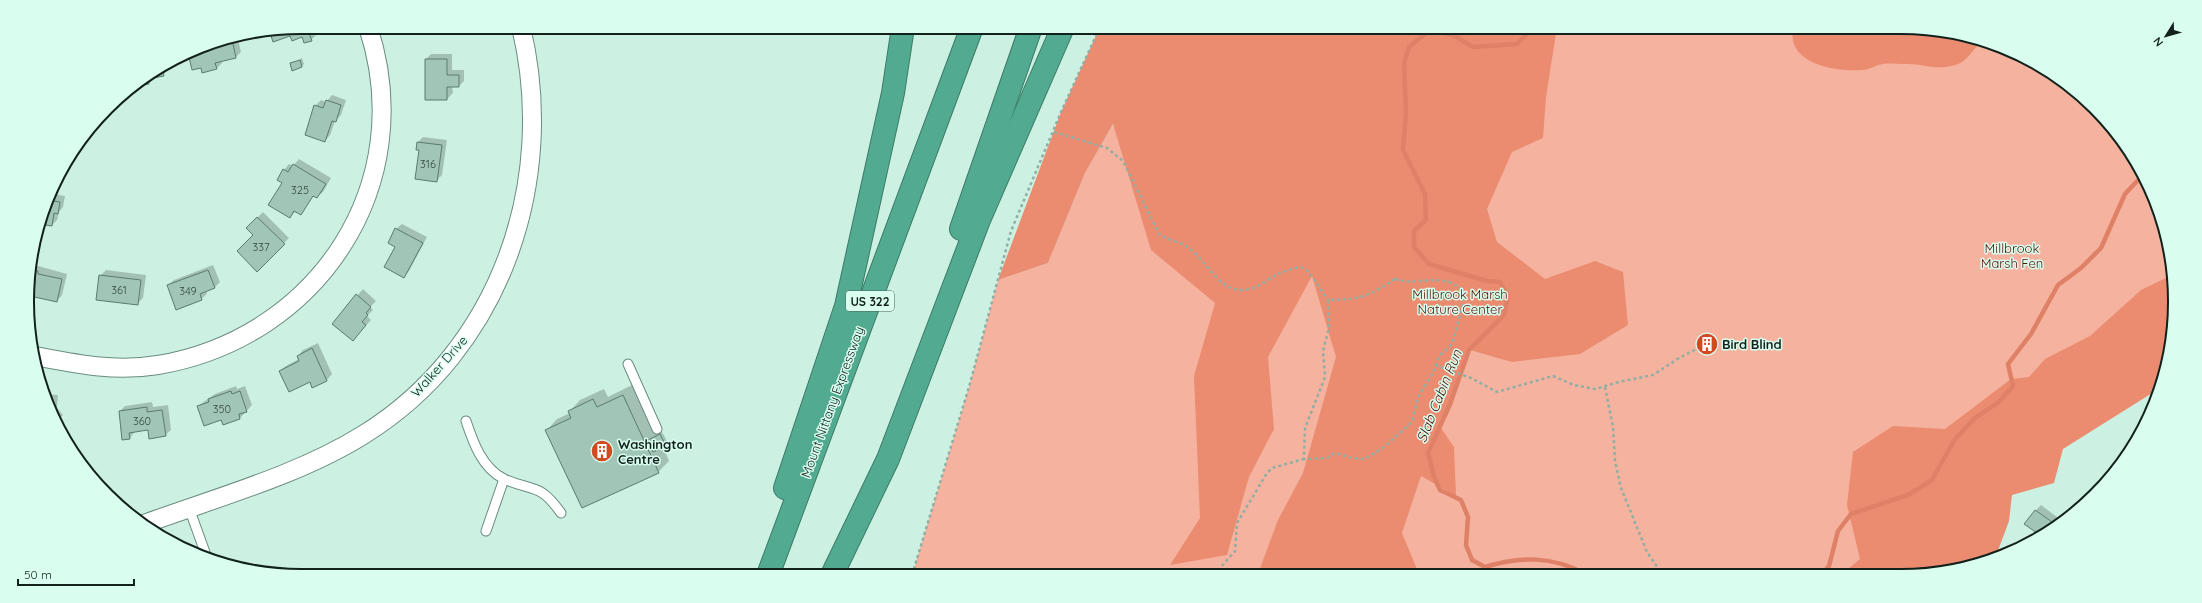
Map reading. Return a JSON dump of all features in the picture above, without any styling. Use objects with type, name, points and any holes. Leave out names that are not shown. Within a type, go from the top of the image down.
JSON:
[{"type":"highway","points":[[755,569],[846,306],[893,93],[902,34]]},
{"type":"highway","name":"Mount Nittany Expressway","points":[[770,569],[969,34]]},
{"type":"highway","points":[[834,569],[967,211],[1029,34]]},
{"type":"highway","points":[[835,569],[888,459],[979,220],[1060,34]]},
{"type":"street","points":[[40,357],[96,368],[120,368],[192,358],[227,344],[269,321],[297,299],[323,272],[344,243],[362,211],[374,176],[382,130],[381,83],[375,47],[370,34]]},
{"type":"street","name":"Walker Drive","points":[[150,522],[302,467],[327,456],[364,435],[421,390],[456,351],[478,320],[490,298],[510,253],[524,205],[532,157],[532,94],[522,34]]},
{"type":"lane","points":[[628,364],[657,429]]},
{"type":"lane","points":[[466,421],[474,443],[486,465],[504,479],[536,488],[551,499],[561,513]]},
{"type":"lane","points":[[486,531],[504,479]]},
{"type":"lane","points":[[189,508],[205,551]]},
{"type":"path","points":[[914,569],[969,387],[1011,231],[1027,188],[1054,132],[1061,112],[1097,34]]},
{"type":"path","points":[[1054,132],[1107,148],[1123,161],[1159,234],[1189,249],[1198,257],[1220,283],[1232,287],[1250,289],[1285,271],[1301,267],[1309,272],[1328,300],[1329,328],[1323,351],[1325,377],[1305,428],[1304,459]]},
{"type":"path","points":[[1219,569],[1235,551],[1237,523],[1267,472],[1272,468],[1304,459],[1327,458],[1333,454],[1365,459],[1376,452],[1412,422],[1418,397],[1435,366],[1444,352],[1451,345],[1454,338],[1464,297],[1462,290],[1450,282],[1431,279],[1406,283],[1395,279],[1370,294],[1358,298],[1328,300]]},
{"type":"path","points":[[1435,366],[1471,378],[1497,392],[1553,376],[1574,385],[1595,389],[1620,381],[1654,375],[1679,358],[1706,344]]},
{"type":"path","points":[[1605,387],[1613,427],[1615,461],[1622,488],[1647,552],[1659,569]]},
{"type":"green space","points":[[1097,34],[1556,34],[1546,97],[1543,138],[1512,152],[1487,209],[1497,242],[1545,279],[1595,261],[1623,272],[1628,325],[1580,354],[1512,362],[1470,350],[1452,405],[1441,428],[1454,447],[1456,496],[1421,476],[1402,533],[1417,569],[1260,569],[1278,520],[1303,473],[1336,357],[1312,276],[1268,357],[1274,429],[1249,477],[1227,555],[1170,565],[1200,518],[1194,376],[1215,303],[1151,250],[1113,124],[1085,173],[1048,263],[998,280],[1061,112]]},
{"type":"green space","name":"Millbrook Marsh Nature Center","points":[[1140,34],[1900,34],[1935,36],[1953,39],[2003,54],[2049,79],[2090,112],[2123,153],[2148,199],[2163,249],[2166,267],[2168,302],[2166,336],[2163,354],[2161,362],[1903,569],[914,569],[969,387],[998,280],[1048,263],[1085,173],[1113,124],[1114,128]]},
{"type":"green space","points":[[1793,34],[1900,34],[1935,36],[1978,45],[1965,60],[1950,66],[1937,67],[1911,64],[1888,64],[1865,70],[1851,70],[1826,67],[1815,63],[1797,50],[1793,40]]},
{"type":"green space","points":[[2167,278],[2168,302],[2166,336],[2159,371],[2152,393],[2063,449],[2054,483],[2012,495],[2009,521],[1998,551],[1970,560],[1935,567],[1848,569],[1860,559],[1847,505],[1853,452],[1893,426],[1945,429],[2011,379],[2029,377],[2045,359],[2090,336],[2141,290]]},
{"type":"building","points":[[302,34],[309,34],[312,41],[304,43],[302,37],[292,41],[290,36],[273,42],[271,36]]},
{"type":"building","points":[[233,43],[236,58],[215,63],[217,69],[202,73],[201,68],[192,70],[189,59]]},
{"type":"building","points":[[425,59],[447,59],[447,75],[459,75],[459,87],[447,87],[447,100],[425,100]]},
{"type":"building","points":[[300,60],[302,67],[292,71],[290,63]]},
{"type":"building","points":[[163,73],[164,76],[155,78]]},
{"type":"building","points":[[326,100],[341,105],[336,122],[332,121],[325,142],[305,135],[314,105],[323,108]]},
{"type":"building","points":[[417,142],[442,145],[437,182],[415,179],[419,150],[416,150]]},
{"type":"building","points":[[293,164],[326,184],[317,198],[313,196],[301,215],[294,211],[290,218],[268,205],[282,183],[277,180],[283,169],[288,172]]},
{"type":"building","points":[[53,201],[60,202],[58,214],[54,213],[52,226],[45,225],[48,216]]},
{"type":"building","points":[[257,217],[285,244],[257,272],[237,251],[253,235],[246,228]]},
{"type":"building","points":[[395,228],[423,243],[404,278],[384,267],[395,247],[388,243]]},
{"type":"building","points":[[36,270],[38,271],[38,274],[62,279],[57,302],[34,297]]},
{"type":"building","points":[[208,270],[215,288],[200,294],[202,300],[176,310],[167,285]]},
{"type":"building","points":[[99,275],[141,280],[138,305],[96,300]]},
{"type":"building","points":[[356,294],[371,307],[366,313],[368,315],[362,322],[366,325],[353,341],[332,324]]},
{"type":"building","name":"Bird Blind","points":[[1709,338],[1713,346],[1705,350],[1701,342]]},
{"type":"building","points":[[312,348],[327,381],[312,388],[310,382],[289,392],[279,371],[299,361],[297,356]]},
{"type":"building","points":[[231,391],[232,394],[240,391],[247,412],[239,414],[240,419],[223,425],[221,420],[204,426],[197,406],[209,402],[208,399]]},
{"type":"building","name":"Washington Centre","points":[[623,395],[659,473],[582,508],[545,430],[571,418],[568,411],[593,399],[597,407]]},
{"type":"building","points":[[147,407],[147,412],[162,410],[166,436],[149,439],[148,430],[129,433],[130,439],[122,440],[119,411]]},
{"type":"building","points":[[660,434],[666,446],[653,452],[648,440]]},
{"type":"building","points":[[2035,510],[2052,522],[2036,532],[2024,524]]},
{"type":"waterway","name":"Slab Cabin Run","points":[[1425,34],[1409,47],[1404,63],[1406,113],[1403,150],[1425,194],[1426,220],[1414,231],[1414,247],[1429,264],[1487,281],[1500,282],[1508,296],[1504,315],[1469,350],[1450,404],[1428,453],[1434,477],[1440,490],[1461,500],[1468,517],[1466,545],[1472,560],[1485,567],[1511,561],[1536,560],[1549,561],[1575,569]]},
{"type":"waterway","name":"Slab Cabin Run","points":[[1449,34],[1473,47],[1517,44],[1527,34]]},
{"type":"waterway","points":[[1826,569],[1829,566],[1838,531],[1851,514],[1908,495],[1932,480],[1955,439],[1975,418],[1999,402],[2013,386],[2008,364],[2031,334],[2058,285],[2081,268],[2101,248],[2125,194],[2138,180]]},
{"type":"place","name":"Bird Blind","points":[[1707,344]]},
{"type":"place","name":"Washington Centre","points":[[602,451]]},
{"type":"park label","name":"Millbrook Marsh Fen","points":[[2012,256]]}]
